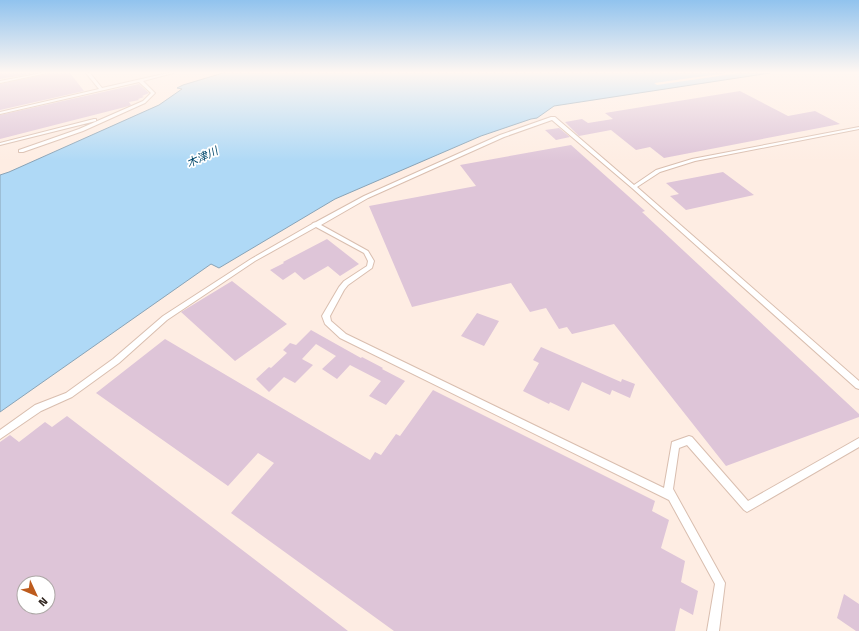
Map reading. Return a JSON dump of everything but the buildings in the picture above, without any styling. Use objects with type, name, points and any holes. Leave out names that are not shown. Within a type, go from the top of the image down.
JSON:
[{"type":"lane","points":[[0,113],[45,102]]},
{"type":"lane","points":[[21,151],[81,130],[143,102]]},
{"type":"lane","points":[[0,435],[38,408],[69,395],[116,361],[165,318],[252,260],[366,197],[502,136],[553,118],[634,187],[859,386]]},
{"type":"lane","points":[[0,144],[94,120]]},
{"type":"lane","points":[[634,187],[658,171],[694,160],[859,128]]},
{"type":"lane","points":[[315,224],[366,252],[371,261],[370,267],[346,283],[341,289],[326,316],[328,322],[343,336],[672,497]]},
{"type":"lane","points":[[713,631],[720,583],[668,490],[675,445],[689,440],[747,507],[859,442]]},
{"type":"water","name":"木津川","points":[[163,102],[577,102],[554,106],[537,118],[481,136],[335,199],[219,268],[211,264],[0,412],[0,175]]}]
